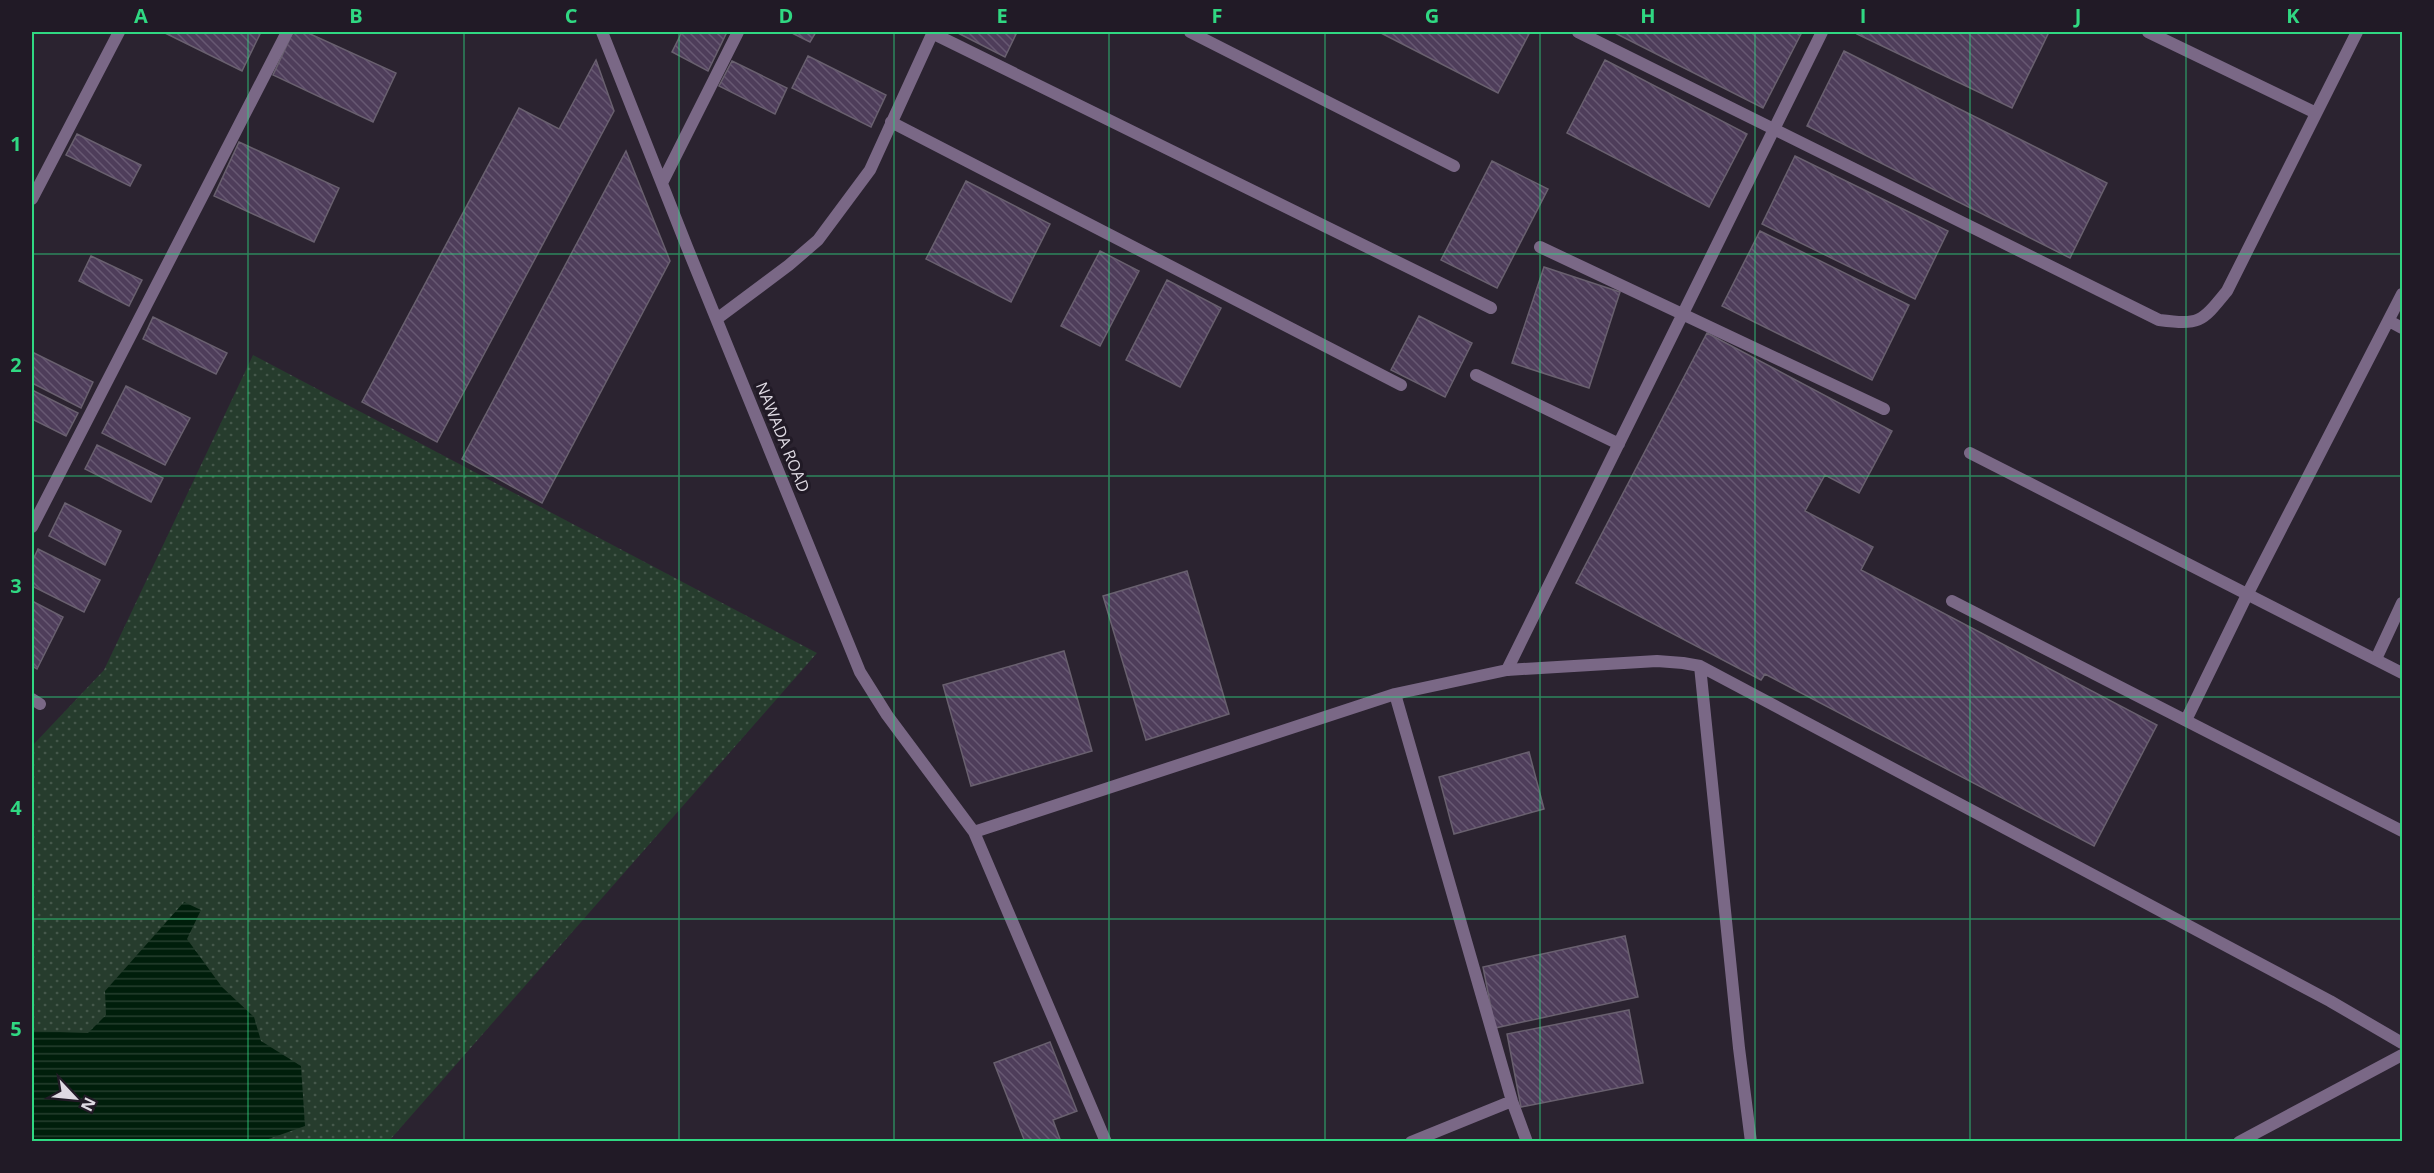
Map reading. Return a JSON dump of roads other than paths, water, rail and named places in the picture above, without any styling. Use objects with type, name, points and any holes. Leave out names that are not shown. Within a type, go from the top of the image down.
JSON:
[{"type":"street","points":[[32,199],[119,32]]},
{"type":"street","points":[[32,527],[287,32]]},
{"type":"street","name":"NAWADA ROAD","points":[[603,32],[860,672],[887,715],[974,832],[1106,1142]]},
{"type":"street","points":[[662,183],[738,32]]},
{"type":"street","points":[[718,318],[789,265],[818,240],[870,170],[932,32],[1491,308]]},
{"type":"street","points":[[1190,32],[1454,166]]},
{"type":"street","points":[[1578,32],[1775,127],[2159,320],[2189,323],[2208,314],[2227,291],[2357,32]]},
{"type":"street","points":[[1507,670],[1822,32]]},
{"type":"street","points":[[2148,32],[2316,113]]},
{"type":"street","points":[[891,122],[1401,385]]},
{"type":"street","points":[[1540,247],[1884,409]]},
{"type":"street","points":[[2186,720],[2247,595],[2403,294]]},
{"type":"street","points":[[2389,321],[2403,328]]},
{"type":"street","points":[[1476,375],[1619,444]]},
{"type":"street","points":[[1970,453],[2403,673]]},
{"type":"street","points":[[1952,601],[2403,831]]},
{"type":"street","points":[[2376,659],[2403,603]]},
{"type":"street","points":[[974,832],[1395,694],[1507,670],[1657,661],[1700,666],[2330,1001],[2403,1043]]},
{"type":"street","points":[[1700,666],[1739,1048],[1751,1142]]},
{"type":"street","points":[[1395,694],[1512,1101],[1527,1142]]},
{"type":"street","points":[[2239,1142],[2403,1055]]},
{"type":"street","points":[[1411,1142],[1512,1101]]}]
